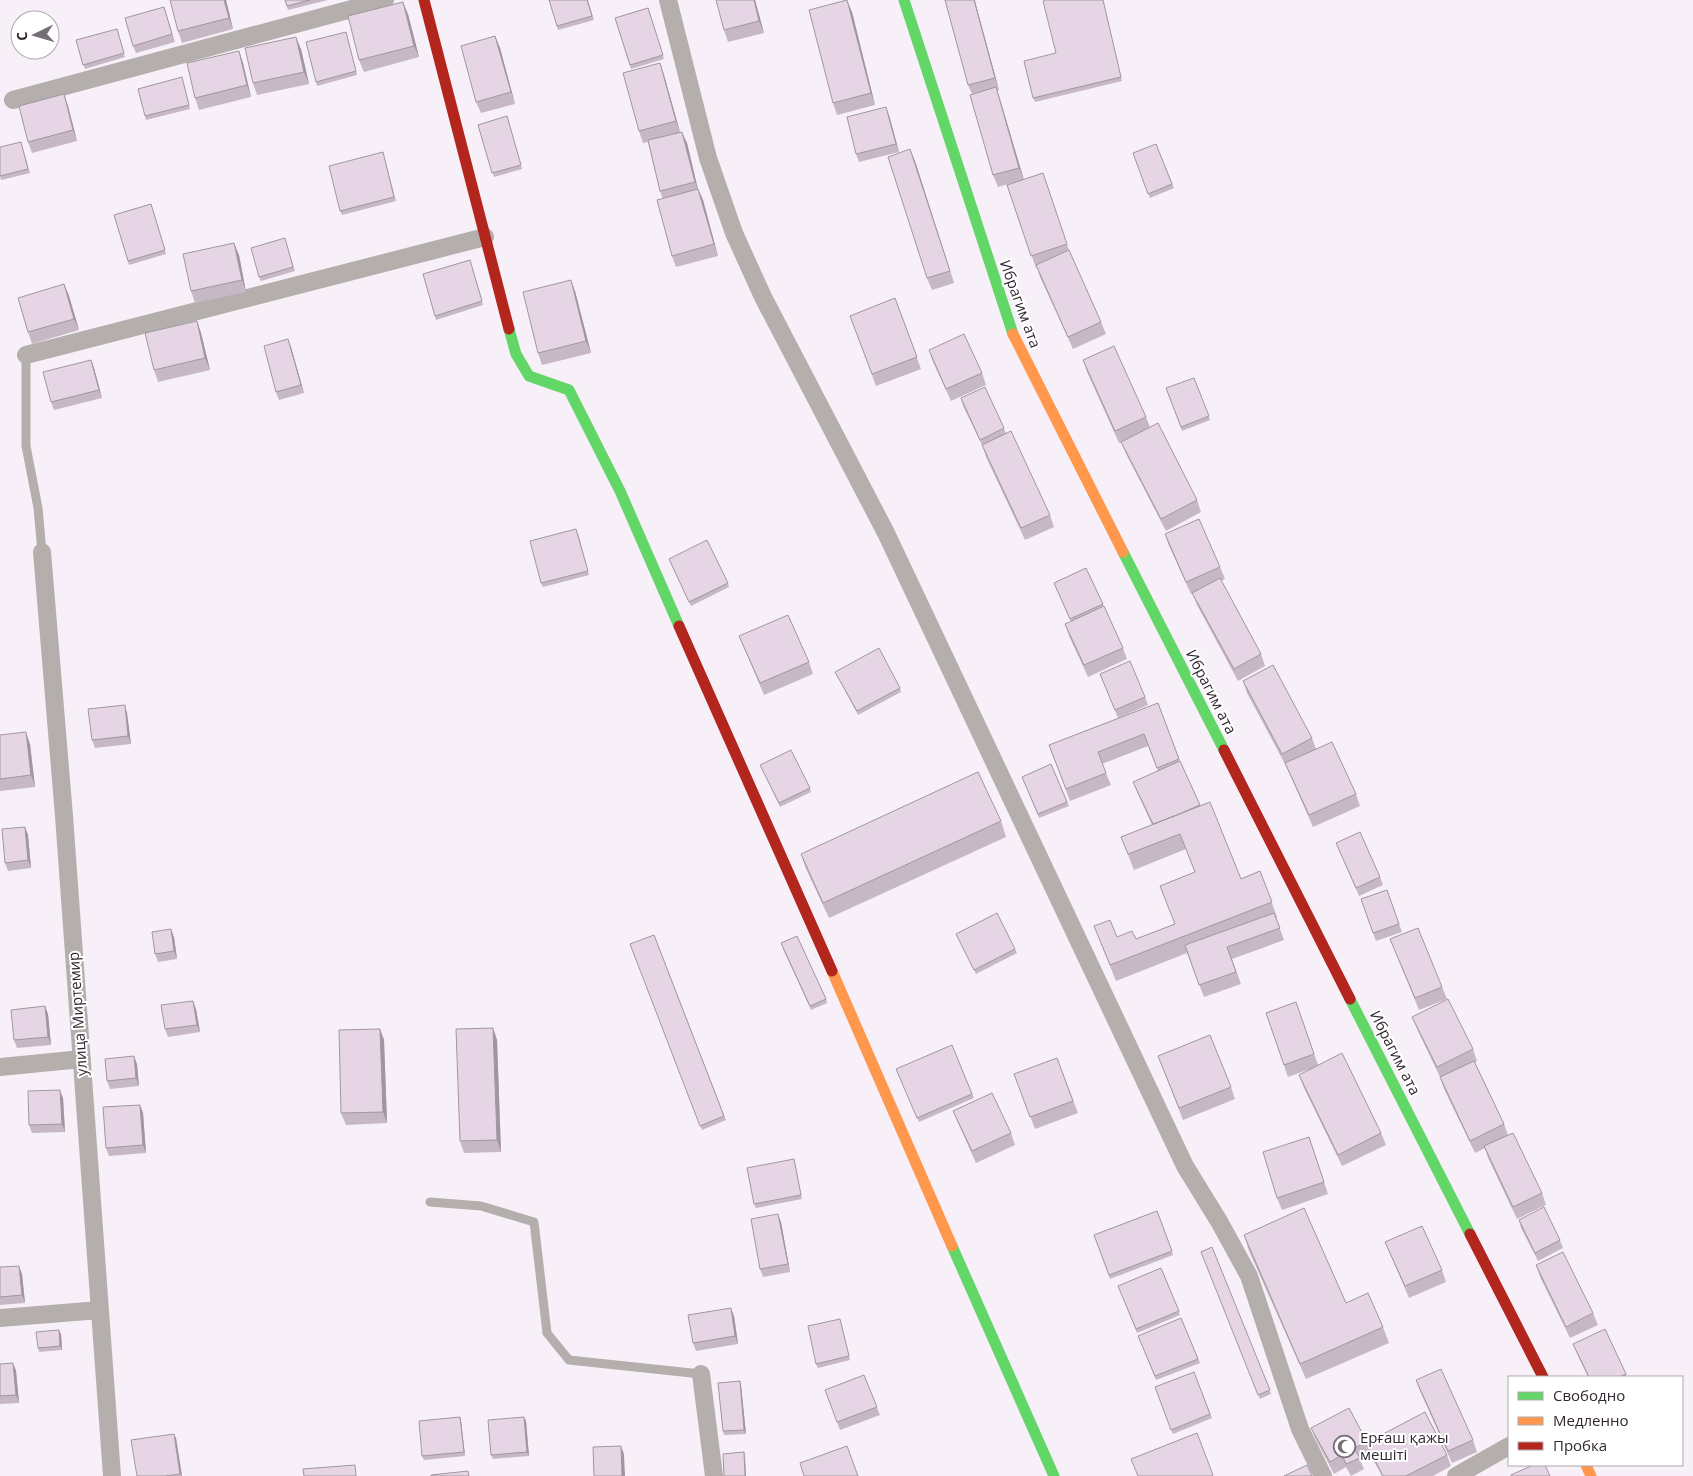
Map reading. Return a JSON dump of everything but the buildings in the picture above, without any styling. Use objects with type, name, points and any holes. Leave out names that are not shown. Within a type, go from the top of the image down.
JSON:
[{"type":"street","points":[[14,100],[385,0]]},
{"type":"street","points":[[424,0],[516,354],[529,376],[569,390],[620,491],[1054,1476]]},
{"type":"street","points":[[668,0],[708,158],[734,232],[763,297],[886,533],[1186,1166],[1220,1222],[1248,1276],[1300,1429],[1323,1476]]},
{"type":"street","name":"Ибрагим ата","points":[[904,0],[1014,338],[1542,1376]]},
{"type":"street","points":[[26,355],[485,237]]},
{"type":"street","name":"улица Миртемир","points":[[42,552],[82,1060],[112,1476]]},
{"type":"street","points":[[0,1067],[82,1060]]},
{"type":"street","points":[[0,1318],[100,1310]]},
{"type":"street","points":[[701,1374],[714,1476]]},
{"type":"street","points":[[1456,1476],[1508,1447]]},
{"type":"lane","points":[[26,355],[26,446],[38,508],[42,552]]},
{"type":"lane","points":[[430,1202],[481,1206],[534,1222],[547,1333],[569,1360],[701,1374]]},
{"type":"traffic: fast","points":[[904,0],[1013,334]]},
{"type":"traffic: fast","points":[[509,329],[516,354],[529,376],[569,390],[620,491],[679,626]]},
{"type":"traffic: fast","points":[[1123,552],[1224,750]]},
{"type":"traffic: fast","points":[[1350,999],[1470,1234]]},
{"type":"traffic: fast","points":[[952,1246],[1054,1476]]},
{"type":"traffic: slow","points":[[1013,334],[1123,552]]},
{"type":"traffic: slow","points":[[832,971],[952,1246]]},
{"type":"traffic: slow","points":[[1586,1466],[1591,1476]]},
{"type":"traffic: jam","points":[[424,0],[509,329]]},
{"type":"traffic: jam","points":[[679,626],[832,971]]},
{"type":"traffic: jam","points":[[1224,750],[1350,999]]},
{"type":"traffic: jam","points":[[1470,1234],[1542,1376]]},
{"type":"place","name":"Ерғаш қажы мешіті","points":[[1344,1447]]}]
